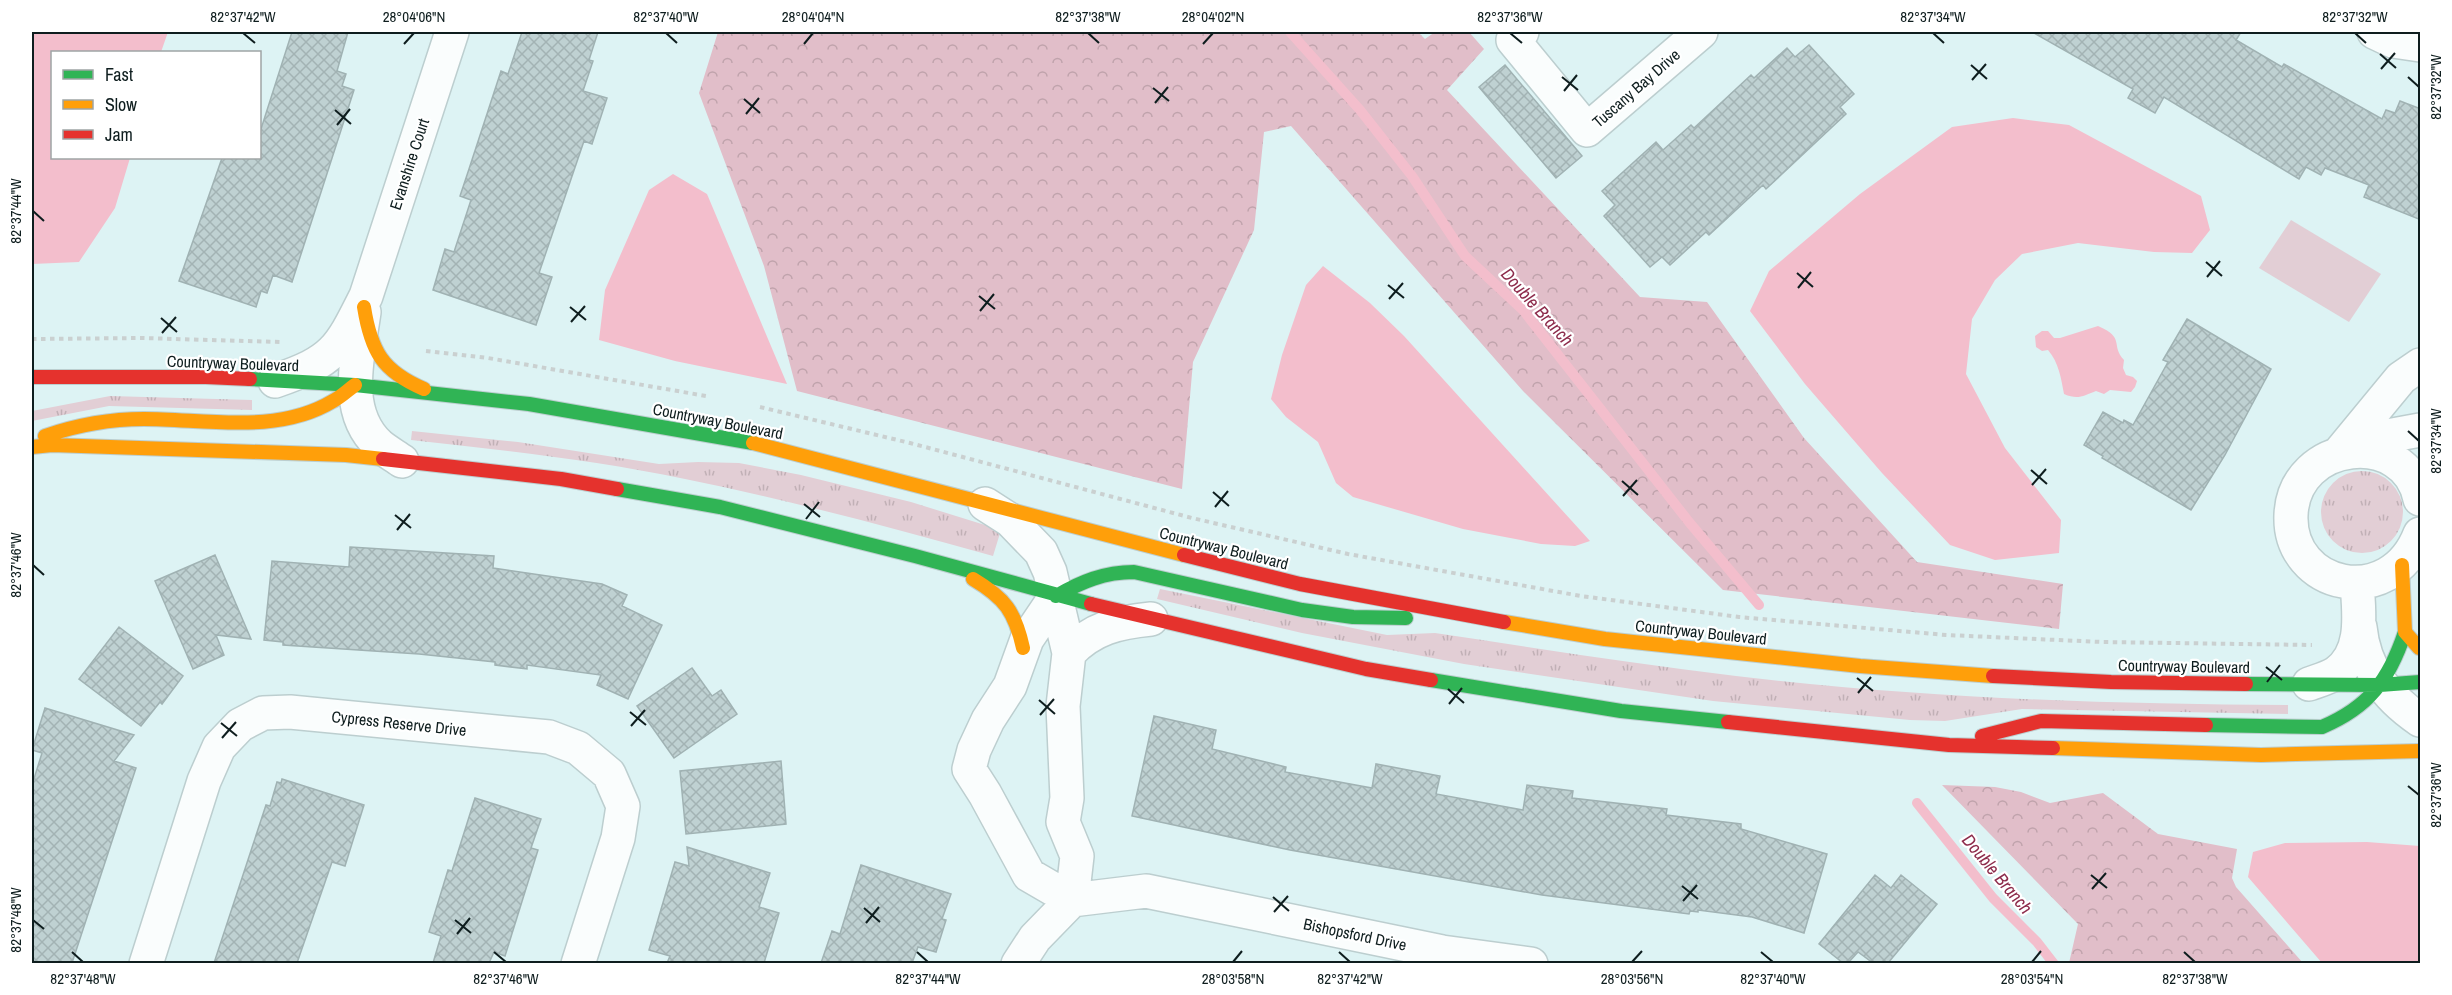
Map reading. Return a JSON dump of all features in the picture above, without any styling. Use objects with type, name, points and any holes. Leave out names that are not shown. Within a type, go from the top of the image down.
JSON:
[{"type":"street","name":"Evanshire Court","points":[[402,461],[379,445],[369,433],[361,419],[355,385],[365,301],[452,32]]},
{"type":"street","name":"Tuscany Bay Drive","points":[[1522,32],[1513,40],[1587,130],[1701,32]]},
{"type":"street","points":[[2374,32],[2393,41],[2421,45]]},
{"type":"street","name":"Evanshire Court","points":[[275,381],[320,363],[334,351],[365,301]]},
{"type":"street","points":[[365,301],[367,333],[373,349],[383,363],[412,385],[440,394]]},
{"type":"street","points":[[2370,446],[2414,374]]},
{"type":"street","points":[[53,392],[124,376]]},
{"type":"street","name":"Countryway Boulevard","points":[[32,377],[206,377],[355,385],[529,405],[736,438],[1130,542],[1300,584],[1466,616],[1605,639],[1860,666],[2111,682],[2380,685],[2421,682]]},
{"type":"street","points":[[32,440],[90,423],[142,419],[222,423],[282,421],[323,407],[341,398],[355,385]]},
{"type":"street","points":[[2413,553],[2382,578],[2357,583],[2335,579],[2317,570],[2302,555],[2293,536],[2291,514],[2295,494],[2305,476],[2321,461],[2421,430]]},
{"type":"street","points":[[32,447],[52,445],[346,455],[561,479],[720,507],[954,567],[1056,596],[1366,669],[1621,711],[1948,745],[2261,755],[2421,751]]},
{"type":"street","points":[[2370,446],[2411,477],[2421,499]]},
{"type":"street","points":[[984,503],[1010,520],[1041,552],[1050,572],[1069,652],[1063,706],[1067,798],[1063,822],[1077,856],[1072,900],[1035,938],[1018,963]]},
{"type":"street","points":[[1948,745],[2041,721],[2322,727],[2363,705],[2380,685],[2397,658],[2405,632],[2413,553]]},
{"type":"street","points":[[954,567],[1002,598],[1013,611],[1023,648]]},
{"type":"street","points":[[1072,900],[1029,875],[985,794],[969,770],[974,750],[988,720],[1010,686],[1027,639],[1056,596],[1083,580],[1102,574],[1124,572],[1152,574],[1281,607],[1353,619],[1466,616]]},
{"type":"street","points":[[2357,583],[2361,643],[2367,659],[2380,685],[2400,705],[2421,720]]},
{"type":"street","points":[[1069,652],[1079,642],[1105,627],[1151,618]]},
{"type":"street","points":[[2309,684],[2336,673],[2356,644],[2360,627]]},
{"type":"street","points":[[2405,632],[2421,649]]},
{"type":"street","name":"Cypress Reserve Drive","points":[[146,963],[204,781],[219,747],[240,725],[256,717],[263,714],[290,712],[549,737],[578,748],[609,774],[623,806],[618,838],[578,963]]},
{"type":"street","name":"Bishopsford Drive","points":[[1072,900],[1146,891],[1440,958],[1531,963]]},
{"type":"path","points":[[32,339],[141,338],[287,342]]},
{"type":"path","points":[[421,351],[500,360],[707,396]]},
{"type":"path","points":[[751,405],[910,443],[1065,486],[1348,554],[1581,596],[1739,617],[1946,635],[2103,642],[2316,645]]},
{"type":"green space","points":[[718,32],[1418,32],[1425,39],[1435,32],[1469,32],[1484,49],[1447,90],[1640,297],[1707,302],[1804,438],[1917,562],[2063,584],[2059,629],[1723,590],[1523,391],[1291,126],[1264,132],[1254,230],[1193,362],[1182,489],[797,391],[764,266],[699,93]]},
{"type":"green space","points":[[2291,220],[2381,274],[2349,322],[2259,268]]},
{"type":"green space","points":[[110,396],[252,400],[252,410],[109,406],[32,421],[32,411]]},
{"type":"green space","points":[[412,431],[518,442],[659,464],[739,463],[801,475],[911,502],[1001,530],[993,556],[724,487],[582,461],[411,440]]},
{"type":"green space","points":[[2362,471],[2385,478],[2391,483],[2396,489],[2403,512],[2396,535],[2391,541],[2385,546],[2362,553],[2339,546],[2333,541],[2328,535],[2321,512],[2328,489],[2333,483],[2339,478]]},
{"type":"green space","points":[[1160,589],[1387,635],[1435,633],[1623,661],[1805,684],[2012,698],[2288,705],[2288,714],[2022,709],[1945,721],[1910,720],[1713,701],[1464,664],[1302,633],[1157,599]]},
{"type":"green space","points":[[1942,785],[1995,787],[2021,792],[2050,803],[2103,793],[2158,834],[2237,849],[2232,878],[2236,887],[2303,963],[2069,963],[2078,924]]},
{"type":"shaded area","points":[[32,32],[168,32],[161,51],[51,51],[51,159],[130,159],[115,208],[79,262],[32,264]]},
{"type":"shaded area","points":[[2013,118],[2069,125],[2201,196],[2210,230],[2192,253],[2154,252],[2078,243],[2022,254],[1995,280],[1972,319],[1966,374],[2005,448],[2061,520],[2059,553],[1995,560],[1950,545],[1882,473],[1805,384],[1750,311],[1769,271],[1860,194],[1952,127]]},
{"type":"shaded area","points":[[673,174],[707,194],[787,384],[675,361],[599,340],[605,290],[649,190]]},
{"type":"shaded area","points":[[1323,266],[1370,303],[1404,336],[1590,541],[1575,546],[1541,544],[1463,529],[1353,497],[1336,483],[1318,442],[1286,417],[1271,399],[1282,355],[1306,285]]},
{"type":"shaded area","points":[[2098,326],[2107,330],[2115,338],[2120,355],[2124,360],[2123,368],[2126,375],[2137,381],[2135,387],[2131,392],[2110,390],[2104,394],[2096,391],[2077,397],[2064,394],[2055,360],[2048,350],[2042,351],[2036,347],[2035,336],[2042,331],[2048,331],[2054,338],[2060,338]]},
{"type":"shaded area","points":[[2367,842],[2420,846],[2420,963],[2322,963],[2248,877],[2253,852],[2285,843]]},
{"type":"building","points":[[292,32],[348,32],[337,71],[346,74],[342,86],[354,90],[292,282],[273,275],[267,293],[261,291],[256,307],[179,281],[222,159],[261,159],[261,129]]},
{"type":"building","points":[[522,32],[598,32],[589,60],[593,61],[583,91],[607,98],[592,144],[584,141],[539,273],[552,277],[536,325],[433,290],[445,249],[454,252],[471,200],[460,196],[501,71],[508,74]]},
{"type":"building","points":[[2032,32],[2241,32],[2236,40],[2282,67],[2284,64],[2382,119],[2386,110],[2395,113],[2400,101],[2421,109],[2421,220],[2364,197],[2369,185],[2325,168],[2321,175],[2306,167],[2299,179],[2164,97],[2155,113],[2128,98],[2133,89]]},
{"type":"building","points":[[1809,45],[1854,94],[1840,107],[1846,114],[1766,189],[1763,185],[1709,235],[1706,232],[1670,265],[1662,257],[1650,267],[1604,216],[1615,205],[1602,191],[1656,142],[1663,150],[1691,125],[1694,128],[1751,75],[1754,78],[1787,48],[1795,57]]},
{"type":"building","points":[[1505,65],[1582,156],[1556,178],[1479,87]]},
{"type":"building","points":[[2187,319],[2271,369],[2225,455],[2191,510],[2084,445],[2103,412],[2123,423],[2124,420],[2133,425],[2168,362],[2163,360]]},
{"type":"building","points":[[350,547],[494,556],[493,568],[602,584],[627,595],[622,606],[662,625],[628,699],[597,685],[601,675],[527,665],[527,669],[495,665],[495,662],[419,654],[283,645],[283,642],[264,640],[272,561],[349,567]]},
{"type":"building","points":[[215,555],[251,639],[216,635],[224,655],[193,669],[155,581]]},
{"type":"building","points":[[119,627],[183,676],[162,704],[160,702],[141,726],[79,679]]},
{"type":"building","points":[[692,668],[712,696],[721,690],[737,714],[674,758],[637,706]]},
{"type":"building","points":[[45,708],[134,735],[114,761],[136,768],[72,963],[32,963],[32,785],[42,753],[32,750]]},
{"type":"building","points":[[1154,716],[1216,730],[1212,749],[1286,767],[1285,772],[1372,788],[1376,764],[1440,776],[1436,794],[1523,810],[1527,785],[1573,791],[1572,798],[1667,809],[1666,815],[1741,824],[1741,829],[1827,854],[1804,933],[1752,917],[1698,910],[1698,912],[1690,911],[1689,914],[1542,895],[1290,850],[1132,816]]},
{"type":"building","points":[[781,761],[786,824],[686,834],[680,771]]},
{"type":"building","points":[[282,779],[364,805],[345,866],[332,862],[297,963],[214,963],[266,805],[270,806],[277,782],[281,783]]},
{"type":"building","points":[[475,798],[541,819],[531,848],[538,850],[505,956],[494,952],[489,963],[433,963],[441,936],[429,932],[448,870],[452,871]]},
{"type":"building","points":[[687,847],[770,873],[759,907],[779,913],[764,963],[667,963],[670,956],[649,950],[675,862],[689,866]]},
{"type":"building","points":[[861,865],[951,894],[942,919],[946,920],[936,952],[918,947],[912,963],[821,963],[832,931],[840,934]]},
{"type":"building","points":[[1875,875],[1891,888],[1901,875],[1937,904],[1888,963],[1873,963],[1858,952],[1848,963],[1843,963],[1819,944]]},
{"type":"waterway","name":"Double Branch","points":[[1290,32],[1360,110],[1412,176],[1465,256],[1523,310],[1689,522],[1759,605]]},
{"type":"waterway","name":"Double Branch","points":[[1917,803],[1993,898],[2037,942],[2054,964]]},
{"type":"traffic: fast","points":[[250,379],[355,385],[529,404],[753,443]]},
{"type":"traffic: fast","points":[[617,489],[720,507],[915,556],[1091,604]]},
{"type":"traffic: fast","points":[[1056,596],[1093,579],[1123,572],[1134,572],[1302,610],[1353,617],[1406,618]]},
{"type":"traffic: fast","points":[[2206,725],[2322,727],[2353,710],[2375,690],[2392,664],[2405,632]]},
{"type":"traffic: fast","points":[[1431,680],[1621,711],[1728,722]]},
{"type":"traffic: fast","points":[[2246,684],[2380,685],[2420,682]]},
{"type":"traffic: slow","points":[[364,307],[370,336],[381,358],[398,375],[424,389]]},
{"type":"traffic: slow","points":[[45,436],[81,426],[119,420],[265,422],[311,412],[333,401],[355,385]]},
{"type":"traffic: slow","points":[[753,443],[1184,555]]},
{"type":"traffic: slow","points":[[32,447],[52,445],[346,455],[383,459]]},
{"type":"traffic: slow","points":[[2402,565],[2405,632],[2419,648]]},
{"type":"traffic: slow","points":[[973,579],[993,593],[1007,607],[1016,625],[1023,648]]},
{"type":"traffic: slow","points":[[1504,622],[1605,639],[1860,666],[1993,676]]},
{"type":"traffic: slow","points":[[2053,748],[2261,755],[2420,751]]},
{"type":"traffic: jam","points":[[32,377],[250,379]]},
{"type":"traffic: jam","points":[[383,459],[561,479],[617,489]]},
{"type":"traffic: jam","points":[[1184,555],[1300,584],[1504,622]]},
{"type":"traffic: jam","points":[[1091,604],[1366,669],[1431,680]]},
{"type":"traffic: jam","points":[[1993,676],[2111,682],[2246,684]]},
{"type":"traffic: jam","points":[[1982,736],[2041,721],[2206,725]]},
{"type":"traffic: jam","points":[[1728,722],[1949,745],[2053,748]]}]
